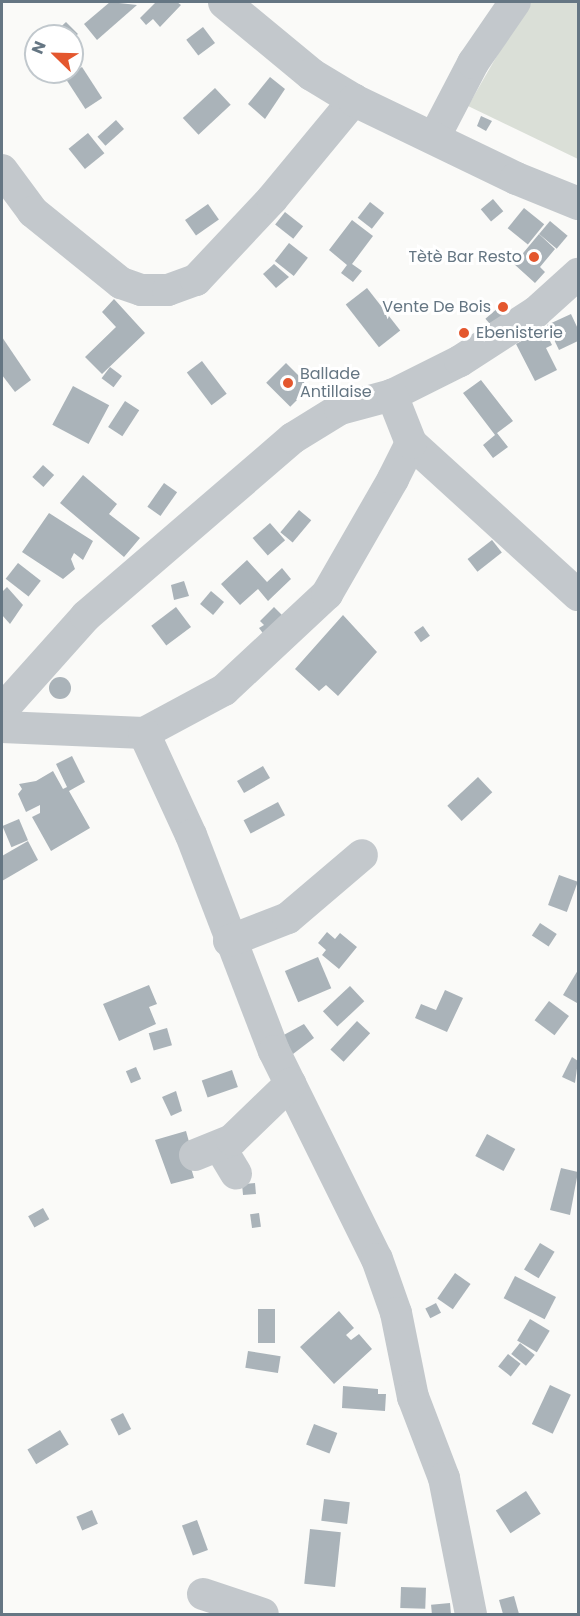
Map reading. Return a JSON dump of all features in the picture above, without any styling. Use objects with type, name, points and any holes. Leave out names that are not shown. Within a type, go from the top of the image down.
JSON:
[{"type":"street","points":[[434,138],[473,63],[515,2]]},
{"type":"street","points":[[230,3],[311,74],[354,100],[516,178],[579,203]]},
{"type":"street","points":[[2,170],[33,212],[121,283],[141,290],[168,290],[196,280],[272,199],[354,100]]},
{"type":"street","points":[[2,710],[86,616],[293,438],[340,409],[392,395],[460,362],[536,312],[579,273]]},
{"type":"street","points":[[392,395],[411,443],[579,595]]},
{"type":"street","points":[[2,727],[144,733],[224,690],[327,594],[411,443]]},
{"type":"street","points":[[144,733],[190,835],[228,941],[290,1084],[357,1216],[396,1313],[413,1397],[444,1478],[471,1614]]},
{"type":"street","points":[[228,941],[288,918],[362,855]]},
{"type":"street","points":[[236,1174],[208,1151],[290,1084]]},
{"type":"street","points":[[202,1594],[263,1614]]},
{"type":"shaded area","points":[[528,2],[578,2],[578,159],[468,106]]},
{"type":"building","points":[[110,2],[137,5],[97,40],[84,24]]},
{"type":"building","points":[[156,2],[177,2],[181,5],[160,27],[153,19],[146,25],[140,18]]},
{"type":"building","points":[[203,27],[215,43],[198,56],[186,40]]},
{"type":"building","points":[[84,70],[102,98],[85,109],[69,84],[84,84]]},
{"type":"building","points":[[270,77],[285,89],[265,119],[248,104]]},
{"type":"building","points":[[215,88],[231,105],[199,135],[183,118]]},
{"type":"building","points":[[481,116],[492,121],[486,131],[477,126]]},
{"type":"building","points":[[116,120],[124,129],[105,146],[97,137]]},
{"type":"building","points":[[88,133],[104,153],[85,169],[69,149]]},
{"type":"building","points":[[493,199],[503,211],[491,222],[481,209]]},
{"type":"building","points":[[370,202],[384,213],[372,229],[358,218]]},
{"type":"building","points":[[208,204],[219,220],[196,236],[185,220]]},
{"type":"building","points":[[524,208],[544,224],[528,245],[508,228]]},
{"type":"building","points":[[285,212],[303,226],[293,239],[275,225]]},
{"type":"building","points":[[352,220],[373,236],[352,264],[362,271],[353,282],[341,273],[347,265],[329,250]]},
{"type":"building","points":[[550,221],[568,236],[557,249],[539,234]]},
{"type":"building","name":"Tètè Bar Resto","points":[[539,234],[555,249],[540,267],[545,272],[535,283],[514,264]]},
{"type":"building","points":[[289,243],[308,258],[294,276],[275,261]]},
{"type":"building","points":[[274,264],[289,277],[276,288],[263,274]]},
{"type":"building","points":[[367,288],[400,331],[379,347],[346,305]]},
{"type":"building","points":[[114,299],[145,333],[102,374],[85,357],[116,327],[102,312]]},
{"type":"building","points":[[499,307],[505,314],[491,326],[485,319]]},
{"type":"building","points":[[571,314],[578,329],[578,341],[559,350],[547,325]]},
{"type":"building","points":[[544,329],[552,345],[546,348],[557,370],[535,381],[516,344]]},
{"type":"building","points":[[2,337],[31,380],[15,392],[2,375]]},
{"type":"building","points":[[202,361],[227,394],[212,405],[187,372]]},
{"type":"building","points":[[286,363],[310,387],[290,407],[266,383]]},
{"type":"building","points":[[110,367],[122,376],[114,387],[102,378]]},
{"type":"building","points":[[481,380],[513,421],[497,433],[508,447],[493,458],[483,445],[495,435],[463,393]]},
{"type":"building","points":[[73,386],[109,405],[89,444],[52,425]]},
{"type":"building","points":[[125,401],[139,410],[122,436],[108,427]]},
{"type":"building","points":[[43,465],[54,475],[43,487],[32,477]]},
{"type":"building","points":[[83,475],[117,504],[109,514],[140,538],[124,557],[60,503]]},
{"type":"building","points":[[164,483],[177,492],[160,516],[147,507]]},
{"type":"building","points":[[299,510],[311,520],[293,542],[280,532]]},
{"type":"building","points":[[49,513],[93,541],[83,560],[74,553],[71,559],[75,569],[63,579],[22,552]]},
{"type":"building","points":[[270,523],[285,540],[268,555],[253,538]]},
{"type":"building","points":[[492,540],[502,553],[477,572],[468,559]]},
{"type":"building","points":[[247,560],[267,582],[282,568],[291,579],[268,601],[258,589],[240,605],[221,584]]},
{"type":"building","points":[[18,563],[41,581],[29,597],[6,579]]},
{"type":"building","points":[[184,581],[189,596],[174,600],[171,585]]},
{"type":"building","points":[[7,587],[23,605],[10,624],[2,615],[2,592]]},
{"type":"building","points":[[211,591],[224,602],[213,615],[200,604]]},
{"type":"building","points":[[176,607],[191,627],[166,646],[151,626]]},
{"type":"building","points":[[274,607],[284,617],[265,636],[259,628],[264,625],[260,621]]},
{"type":"building","points":[[343,615],[377,652],[338,696],[326,685],[319,691],[295,669]]},
{"type":"building","points":[[423,626],[430,636],[421,642],[414,632]]},
{"type":"building","points":[[56,677],[64,677],[71,684],[71,692],[64,699],[56,699],[49,692],[49,684]]},
{"type":"building","points":[[72,756],[85,782],[69,791],[90,828],[51,851],[32,817],[40,813],[40,805],[26,812],[18,794],[22,789],[19,784],[36,781],[53,771],[63,789],[67,787],[56,764]]},
{"type":"building","points":[[263,766],[270,778],[244,793],[237,781]]},
{"type":"building","points":[[478,777],[492,792],[462,821],[447,806]]},
{"type":"building","points":[[278,802],[285,815],[251,834],[244,820]]},
{"type":"building","points":[[19,819],[28,840],[11,847],[2,826]]},
{"type":"building","points":[[28,841],[38,860],[2,881],[2,856]]},
{"type":"building","points":[[559,875],[578,882],[567,912],[548,905]]},
{"type":"building","points":[[540,923],[557,934],[549,946],[532,936]]},
{"type":"building","points":[[327,932],[335,939],[340,933],[357,947],[339,969],[322,955],[326,950],[318,943]]},
{"type":"building","points":[[318,957],[331,988],[298,1002],[285,971]]},
{"type":"building","points":[[578,970],[578,1000],[577,1003],[563,995]]},
{"type":"building","points":[[149,985],[157,1004],[149,1007],[156,1024],[119,1041],[103,1004]]},
{"type":"building","points":[[350,986],[364,1001],[337,1027],[323,1011]]},
{"type":"building","points":[[445,990],[463,998],[447,1032],[415,1018],[421,1004],[436,1010]]},
{"type":"building","points":[[549,1001],[569,1016],[555,1035],[535,1020]]},
{"type":"building","points":[[357,1021],[370,1033],[344,1062],[330,1050]]},
{"type":"building","points":[[304,1024],[314,1038],[293,1054],[280,1037]]},
{"type":"building","points":[[167,1028],[172,1045],[154,1051],[149,1033]]},
{"type":"building","points":[[572,1057],[578,1061],[575,1083],[562,1077]]},
{"type":"building","points":[[136,1067],[141,1079],[131,1083],[126,1071]]},
{"type":"building","points":[[232,1070],[238,1087],[208,1097],[202,1080]]},
{"type":"building","points":[[176,1091],[182,1111],[171,1116],[162,1097]]},
{"type":"building","points":[[186,1131],[191,1149],[186,1151],[194,1178],[171,1184],[155,1140]]},
{"type":"building","points":[[487,1134],[515,1149],[504,1171],[475,1156]]},
{"type":"building","points":[[561,1168],[578,1172],[570,1215],[550,1210]]},
{"type":"building","points":[[255,1183],[256,1194],[243,1195],[242,1184]]},
{"type":"building","points":[[43,1208],[49,1219],[34,1228],[28,1216]]},
{"type":"building","points":[[259,1213],[261,1227],[252,1228],[250,1214]]},
{"type":"building","points":[[540,1243],[555,1252],[539,1278],[524,1270]]},
{"type":"building","points":[[455,1273],[471,1284],[453,1309],[437,1298]]},
{"type":"building","points":[[515,1276],[556,1297],[545,1319],[504,1298]]},
{"type":"building","points":[[436,1303],[441,1313],[430,1318],[425,1308]]},
{"type":"building","points":[[258,1309],[275,1309],[275,1343],[258,1343]]},
{"type":"building","points":[[339,1311],[354,1328],[346,1335],[351,1340],[359,1334],[372,1349],[334,1384],[300,1347]]},
{"type":"building","points":[[530,1319],[550,1331],[537,1352],[517,1340]]},
{"type":"building","points":[[520,1343],[535,1355],[526,1366],[511,1354]]},
{"type":"building","points":[[248,1351],[281,1356],[278,1373],[245,1368]]},
{"type":"building","points":[[508,1354],[521,1364],[511,1376],[498,1367]]},
{"type":"building","points":[[550,1385],[571,1395],[553,1434],[532,1424]]},
{"type":"building","points":[[343,1386],[378,1389],[378,1394],[386,1394],[385,1411],[342,1408]]},
{"type":"building","points":[[123,1413],[131,1429],[119,1435],[111,1419]]},
{"type":"building","points":[[314,1424],[337,1433],[329,1453],[306,1445]]},
{"type":"building","points":[[60,1430],[69,1445],[36,1464],[27,1450]]},
{"type":"building","points":[[526,1491],[541,1514],[511,1533],[496,1511]]},
{"type":"building","points":[[324,1499],[350,1502],[347,1524],[321,1521]]},
{"type":"building","points":[[92,1510],[98,1524],[82,1530],[76,1517]]},
{"type":"building","points":[[197,1520],[208,1550],[193,1556],[182,1525]]},
{"type":"building","points":[[310,1529],[341,1532],[335,1587],[304,1584]]},
{"type":"building","points":[[401,1587],[426,1588],[425,1609],[400,1608]]},
{"type":"building","points":[[514,1596],[519,1614],[503,1614],[499,1600]]},
{"type":"building","points":[[450,1603],[451,1614],[432,1614],[431,1605]]},
{"type":"place","name":"Tètè Bar Resto","points":[[534,257]]},
{"type":"place","name":"Vente De Bois","points":[[503,307]]},
{"type":"place","name":"Ebenisterie","points":[[464,333]]},
{"type":"place","name":"Ballade Antillaise","points":[[288,383]]}]
